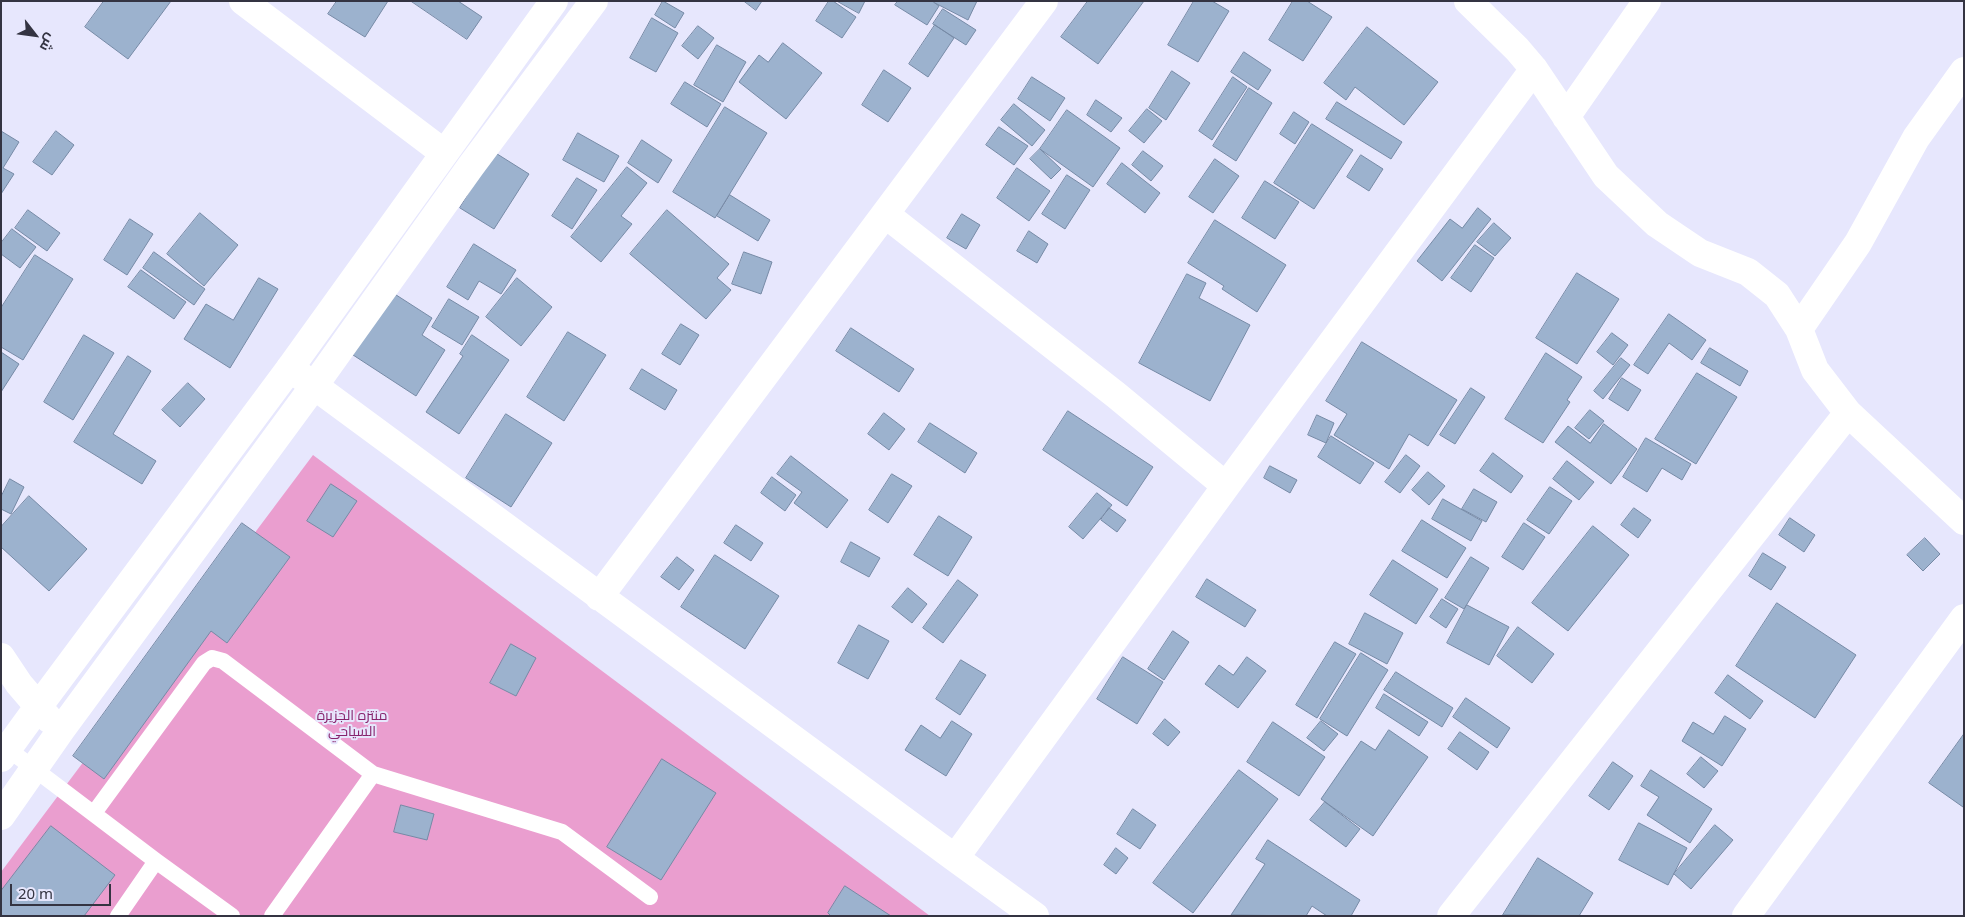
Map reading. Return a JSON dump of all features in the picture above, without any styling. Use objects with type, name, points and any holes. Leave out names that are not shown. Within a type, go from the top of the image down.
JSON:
[{"type":"street","points":[[243,1],[444,153]]},
{"type":"street","points":[[5,754],[290,368],[554,1]]},
{"type":"street","points":[[1,816],[61,730],[314,386],[471,166],[594,1]]},
{"type":"street","points":[[599,596],[1044,1]]},
{"type":"street","points":[[1468,1],[1518,49],[1534,69],[1606,176],[1657,224],[1700,253],[1748,272],[1777,295],[1799,329],[1815,370],[1848,413],[1964,521]]},
{"type":"street","points":[[1566,117],[1647,1]]},
{"type":"street","points":[[955,858],[1226,486],[1534,69]]},
{"type":"street","points":[[1799,329],[1858,244],[1916,138],[1964,71]]},
{"type":"street","points":[[885,214],[1116,395],[1226,486]]},
{"type":"street","points":[[290,368],[1035,916]]},
{"type":"street","points":[[1451,916],[1848,413]]},
{"type":"street","points":[[1746,916],[1964,618]]},
{"type":"street","points":[[1,657],[19,684],[61,730]]},
{"type":"lane","points":[[94,814],[204,663],[212,658],[223,661],[373,774],[562,832],[650,897]]},
{"type":"lane","points":[[5,754],[34,770],[232,916]]},
{"type":"lane","points":[[272,916],[373,774]]},
{"type":"lane","points":[[118,916],[156,861]]},
{"type":"green space","name":"منتزه الجزيرة السياحي","points":[[313,455],[930,916],[1,916],[1,872]]},
{"type":"building","points":[[104,1],[171,1],[128,59],[85,27]]},
{"type":"building","points":[[337,1],[388,1],[365,37],[328,14]]},
{"type":"building","points":[[411,1],[458,1],[482,17],[467,39]]},
{"type":"building","points":[[663,1],[684,13],[675,28],[655,15]]},
{"type":"building","points":[[744,1],[762,1],[756,10]]},
{"type":"building","points":[[829,1],[833,1],[856,17],[842,38],[816,21]]},
{"type":"building","points":[[837,1],[865,1],[859,13]]},
{"type":"building","points":[[898,1],[932,1],[939,6],[927,25],[895,5]]},
{"type":"building","points":[[936,1],[977,1],[968,20],[935,3]]},
{"type":"building","points":[[1088,1],[1144,1],[1098,64],[1061,37]]},
{"type":"building","points":[[1194,1],[1212,1],[1229,11],[1198,62],[1168,45]]},
{"type":"building","points":[[1293,1],[1307,1],[1332,17],[1303,61],[1269,40]]},
{"type":"building","points":[[943,9],[976,30],[966,45],[933,24]]},
{"type":"building","points":[[652,18],[678,33],[656,72],[630,58]]},
{"type":"building","points":[[935,25],[954,38],[928,77],[909,64]]},
{"type":"building","points":[[698,26],[714,38],[698,59],[682,46]]},
{"type":"building","points":[[1367,27],[1438,82],[1404,125],[1355,87],[1346,100],[1324,83]]},
{"type":"building","points":[[783,43],[822,73],[786,119],[739,82],[759,55],[768,62]]},
{"type":"building","points":[[717,45],[746,62],[723,102],[694,85]]},
{"type":"building","points":[[1244,52],[1271,70],[1258,90],[1231,72]]},
{"type":"building","points":[[884,70],[911,88],[888,122],[862,105]]},
{"type":"building","points":[[1172,71],[1190,83],[1166,120],[1149,108]]},
{"type":"building","points":[[1032,77],[1065,98],[1050,121],[1018,99]]},
{"type":"building","points":[[1233,77],[1247,87],[1212,140],[1199,131]]},
{"type":"building","points":[[685,82],[721,104],[707,127],[671,104]]},
{"type":"building","points":[[1249,88],[1272,103],[1236,161],[1213,146]]},
{"type":"building","points":[[1096,100],[1122,118],[1111,132],[1087,115]]},
{"type":"building","points":[[1337,102],[1402,142],[1391,159],[1326,119]]},
{"type":"building","points":[[1014,104],[1045,130],[1032,146],[1001,120]]},
{"type":"building","points":[[725,107],[767,133],[715,218],[673,192]]},
{"type":"building","points":[[1147,109],[1162,121],[1144,143],[1129,131]]},
{"type":"building","points":[[1067,110],[1120,148],[1093,187],[1040,149]]},
{"type":"building","points":[[1294,112],[1309,122],[1295,144],[1280,134]]},
{"type":"building","points":[[1312,124],[1353,150],[1314,209],[1274,183]]},
{"type":"building","points":[[999,127],[1028,146],[1014,165],[986,145]]},
{"type":"building","points":[[1,131],[19,142],[3,168],[14,174],[1,194]]},
{"type":"building","points":[[56,131],[74,145],[52,175],[33,162]]},
{"type":"building","points":[[578,133],[619,156],[604,182],[563,160]]},
{"type":"building","points":[[642,140],[672,160],[658,183],[628,163]]},
{"type":"building","points":[[1040,149],[1061,169],[1051,179],[1030,159]]},
{"type":"building","points":[[1143,151],[1163,166],[1151,181],[1132,165]]},
{"type":"building","points":[[494,152],[529,174],[494,229],[460,208]]},
{"type":"building","points":[[1361,155],[1383,169],[1369,191],[1347,177]]},
{"type":"building","points":[[1215,159],[1239,176],[1213,213],[1189,197]]},
{"type":"building","points":[[1122,163],[1160,193],[1145,213],[1107,184]]},
{"type":"building","points":[[627,167],[647,183],[621,216],[632,224],[601,262],[571,237]]},
{"type":"building","points":[[1017,168],[1050,191],[1029,221],[997,198]]},
{"type":"building","points":[[1067,175],[1090,190],[1065,229],[1042,214]]},
{"type":"building","points":[[577,178],[597,190],[572,229],[552,216]]},
{"type":"building","points":[[1265,181],[1299,202],[1275,239],[1242,218]]},
{"type":"building","points":[[730,195],[770,220],[758,241],[717,216]]},
{"type":"building","points":[[1478,208],[1491,219],[1442,281],[1417,261],[1450,219],[1462,228]]},
{"type":"building","points":[[28,210],[60,233],[47,251],[15,228]]},
{"type":"building","points":[[667,210],[729,264],[717,278],[731,290],[706,319],[630,254]]},
{"type":"building","points":[[200,213],[238,245],[204,286],[167,254]]},
{"type":"building","points":[[962,214],[980,225],[966,249],[947,238]]},
{"type":"building","points":[[130,219],[153,234],[127,275],[104,260]]},
{"type":"building","points":[[1215,220],[1286,265],[1257,312],[1222,289],[1224,286],[1188,263]]},
{"type":"building","points":[[1494,223],[1511,238],[1495,256],[1477,242]]},
{"type":"building","points":[[12,229],[36,247],[20,268],[1,254],[1,243]]},
{"type":"building","points":[[1029,231],[1048,244],[1037,263],[1017,251]]},
{"type":"building","points":[[474,244],[516,270],[501,294],[479,281],[468,300],[447,287]]},
{"type":"building","points":[[1475,245],[1494,258],[1471,292],[1451,278]]},
{"type":"building","points":[[154,252],[205,289],[194,305],[143,268]]},
{"type":"building","points":[[744,252],[772,262],[761,294],[732,284]]},
{"type":"building","points":[[35,255],[73,279],[23,360],[1,347],[1,308]]},
{"type":"building","points":[[141,270],[186,302],[174,319],[128,287]]},
{"type":"building","points":[[1577,273],[1619,299],[1577,364],[1536,338]]},
{"type":"building","points":[[1187,274],[1206,283],[1199,298],[1250,325],[1210,401],[1139,363]]},
{"type":"building","points":[[259,278],[278,289],[230,368],[184,339],[206,304],[233,320]]},
{"type":"building","points":[[517,278],[552,307],[521,346],[486,317]]},
{"type":"building","points":[[390,291],[432,318],[422,335],[445,350],[416,396],[350,353]]},
{"type":"building","points":[[449,299],[479,317],[462,345],[432,327]]},
{"type":"building","points":[[1669,314],[1706,340],[1692,360],[1669,343],[1648,374],[1634,365]]},
{"type":"building","points":[[681,324],[699,335],[680,365],[662,354]]},
{"type":"building","points":[[851,328],[914,369],[899,392],[836,351]]},
{"type":"building","points":[[568,332],[606,355],[564,421],[527,397]]},
{"type":"building","points":[[1612,333],[1628,345],[1613,365],[1597,352]]},
{"type":"building","points":[[84,335],[114,353],[73,420],[44,402]]},
{"type":"building","points":[[472,335],[509,360],[459,434],[426,412],[463,356],[460,354]]},
{"type":"building","points":[[1362,342],[1457,400],[1428,446],[1409,434],[1389,469],[1334,435],[1347,414],[1326,401]]},
{"type":"building","points":[[1710,348],[1748,371],[1740,386],[1701,363]]},
{"type":"building","points":[[1,352],[19,364],[1,392]]},
{"type":"building","points":[[1546,353],[1582,377],[1567,400],[1570,402],[1543,443],[1505,419]]},
{"type":"building","points":[[128,356],[151,371],[113,434],[156,461],[142,484],[74,442]]},
{"type":"building","points":[[1621,358],[1630,365],[1603,399],[1594,391]]},
{"type":"building","points":[[642,369],[677,390],[665,410],[630,389]]},
{"type":"building","points":[[1697,373],[1737,397],[1696,464],[1655,439]]},
{"type":"building","points":[[1622,378],[1641,390],[1628,411],[1609,399]]},
{"type":"building","points":[[188,383],[205,399],[180,427],[162,410]]},
{"type":"building","points":[[1471,388],[1485,397],[1455,444],[1440,435]]},
{"type":"building","points":[[1590,410],[1604,421],[1589,439],[1575,428]]},
{"type":"building","points":[[1068,411],[1153,467],[1127,506],[1043,450]]},
{"type":"building","points":[[884,413],[905,429],[889,450],[868,434]]},
{"type":"building","points":[[506,414],[552,443],[511,507],[466,478]]},
{"type":"building","points":[[1317,415],[1334,423],[1326,443],[1308,435]]},
{"type":"building","points":[[930,423],[977,453],[965,473],[918,442]]},
{"type":"building","points":[[1604,424],[1637,449],[1611,484],[1555,442],[1568,426],[1590,443]]},
{"type":"building","points":[[1331,436],[1374,463],[1360,484],[1318,457]]},
{"type":"building","points":[[1646,438],[1691,464],[1682,480],[1662,468],[1647,492],[1623,477]]},
{"type":"building","points":[[1493,453],[1523,476],[1511,493],[1480,471]]},
{"type":"building","points":[[1406,455],[1420,466],[1400,493],[1385,482]]},
{"type":"building","points":[[791,456],[848,500],[827,528],[794,503],[802,492],[777,474]]},
{"type":"building","points":[[1567,461],[1594,482],[1579,500],[1553,479]]},
{"type":"building","points":[[1270,466],[1297,480],[1290,493],[1264,478]]},
{"type":"building","points":[[1428,472],[1445,486],[1429,505],[1412,490]]},
{"type":"building","points":[[892,474],[912,486],[888,523],[869,510]]},
{"type":"building","points":[[772,477],[796,495],[785,511],[761,493]]},
{"type":"building","points":[[10,479],[24,487],[11,514],[1,509],[1,497]]},
{"type":"building","points":[[331,484],[357,501],[333,537],[307,521]]},
{"type":"building","points":[[1550,487],[1572,501],[1549,534],[1527,520]]},
{"type":"building","points":[[1474,489],[1497,502],[1486,522],[1462,509]]},
{"type":"building","points":[[1097,493],[1112,505],[1083,539],[1069,527]]},
{"type":"building","points":[[29,496],[87,549],[49,591],[1,547],[1,527]]},
{"type":"building","points":[[1443,499],[1482,521],[1471,541],[1432,519]]},
{"type":"building","points":[[1109,508],[1126,520],[1117,532],[1101,520]]},
{"type":"building","points":[[1634,508],[1651,520],[1638,538],[1621,525]]},
{"type":"building","points":[[939,516],[972,537],[948,576],[914,555]]},
{"type":"building","points":[[1790,518],[1815,535],[1804,552],[1779,535]]},
{"type":"building","points":[[1422,520],[1466,548],[1447,578],[1402,551]]},
{"type":"building","points":[[242,523],[290,557],[227,643],[211,631],[104,779],[73,756]]},
{"type":"building","points":[[1524,523],[1545,537],[1523,570],[1502,557]]},
{"type":"building","points":[[736,525],[763,543],[751,561],[724,543]]},
{"type":"building","points":[[1593,526],[1629,555],[1568,631],[1532,603]]},
{"type":"building","points":[[1925,538],[1940,554],[1923,571],[1907,555]]},
{"type":"building","points":[[851,542],[880,558],[869,577],[841,562]]},
{"type":"building","points":[[1763,553],[1786,567],[1771,590],[1749,576]]},
{"type":"building","points":[[715,555],[779,596],[745,649],[681,607]]},
{"type":"building","points":[[677,557],[694,570],[679,590],[661,577]]},
{"type":"building","points":[[1471,557],[1489,568],[1464,609],[1445,598]]},
{"type":"building","points":[[1393,560],[1438,589],[1416,624],[1370,595]]},
{"type":"building","points":[[1207,579],[1256,610],[1245,627],[1196,597]]},
{"type":"building","points":[[958,580],[978,595],[943,643],[923,628]]},
{"type":"building","points":[[908,588],[927,604],[912,623],[892,607]]},
{"type":"building","points":[[1442,599],[1458,609],[1446,628],[1430,617]]},
{"type":"building","points":[[1777,603],[1856,655],[1815,718],[1736,666]]},
{"type":"building","points":[[1467,605],[1509,627],[1489,665],[1447,643]]},
{"type":"building","points":[[1365,613],[1403,633],[1387,664],[1349,644]]},
{"type":"building","points":[[859,625],[889,641],[868,679],[838,663]]},
{"type":"building","points":[[1518,627],[1554,654],[1532,683],[1497,656]]},
{"type":"building","points":[[1173,631],[1189,642],[1164,680],[1148,669]]},
{"type":"building","points":[[1335,642],[1356,654],[1317,718],[1296,705]]},
{"type":"building","points":[[511,644],[536,658],[516,696],[490,683]]},
{"type":"building","points":[[1361,653],[1388,670],[1347,736],[1320,719]]},
{"type":"building","points":[[1123,657],[1163,682],[1137,724],[1097,699]]},
{"type":"building","points":[[1247,657],[1266,671],[1238,708],[1205,684],[1219,665],[1233,675]]},
{"type":"building","points":[[961,660],[986,675],[960,715],[936,699]]},
{"type":"building","points":[[1396,672],[1453,708],[1442,727],[1384,690]]},
{"type":"building","points":[[1728,675],[1763,701],[1750,719],[1715,693]]},
{"type":"building","points":[[1384,694],[1428,722],[1419,736],[1376,708]]},
{"type":"building","points":[[1466,698],[1510,728],[1497,748],[1453,717]]},
{"type":"building","points":[[1725,716],[1746,729],[1722,766],[1682,741],[1693,722],[1713,734]]},
{"type":"building","points":[[1165,719],[1180,732],[1168,746],[1153,734]]},
{"type":"building","points":[[952,721],[972,734],[946,776],[905,750],[921,725],[940,738]]},
{"type":"building","points":[[1321,721],[1338,734],[1324,751],[1307,738]]},
{"type":"building","points":[[1273,722],[1325,757],[1299,796],[1247,762]]},
{"type":"building","points":[[1389,730],[1428,757],[1373,836],[1321,799],[1361,741],[1375,750]]},
{"type":"building","points":[[1460,732],[1489,752],[1477,770],[1448,749]]},
{"type":"building","points":[[1964,734],[1964,806],[1963,807],[1929,783]]},
{"type":"building","points":[[1701,757],[1718,771],[1704,788],[1687,774]]},
{"type":"building","points":[[662,759],[716,793],[661,880],[607,847]]},
{"type":"building","points":[[1613,762],[1633,776],[1609,810],[1589,796]]},
{"type":"building","points":[[1239,770],[1278,799],[1193,913],[1153,883]]},
{"type":"building","points":[[1651,770],[1712,809],[1690,843],[1647,815],[1659,797],[1641,786]]},
{"type":"building","points":[[1325,802],[1360,829],[1346,847],[1310,820]]},
{"type":"building","points":[[401,805],[434,814],[427,840],[394,832]]},
{"type":"building","points":[[1133,809],[1156,825],[1140,849],[1117,834]]},
{"type":"building","points":[[1639,823],[1687,848],[1668,885],[1619,860]]},
{"type":"building","points":[[1715,825],[1733,840],[1691,889],[1674,874]]},
{"type":"building","points":[[51,826],[115,875],[84,916],[1,916],[1,891]]},
{"type":"building","points":[[1268,840],[1360,900],[1351,916],[1327,916],[1312,906],[1306,916],[1231,915],[1265,864],[1256,859]]},
{"type":"building","points":[[1116,848],[1128,858],[1116,874],[1104,865]]},
{"type":"building","points":[[1538,858],[1593,893],[1579,916],[1503,915]]},
{"type":"building","points":[[845,886],[891,916],[831,916],[828,913]]}]
